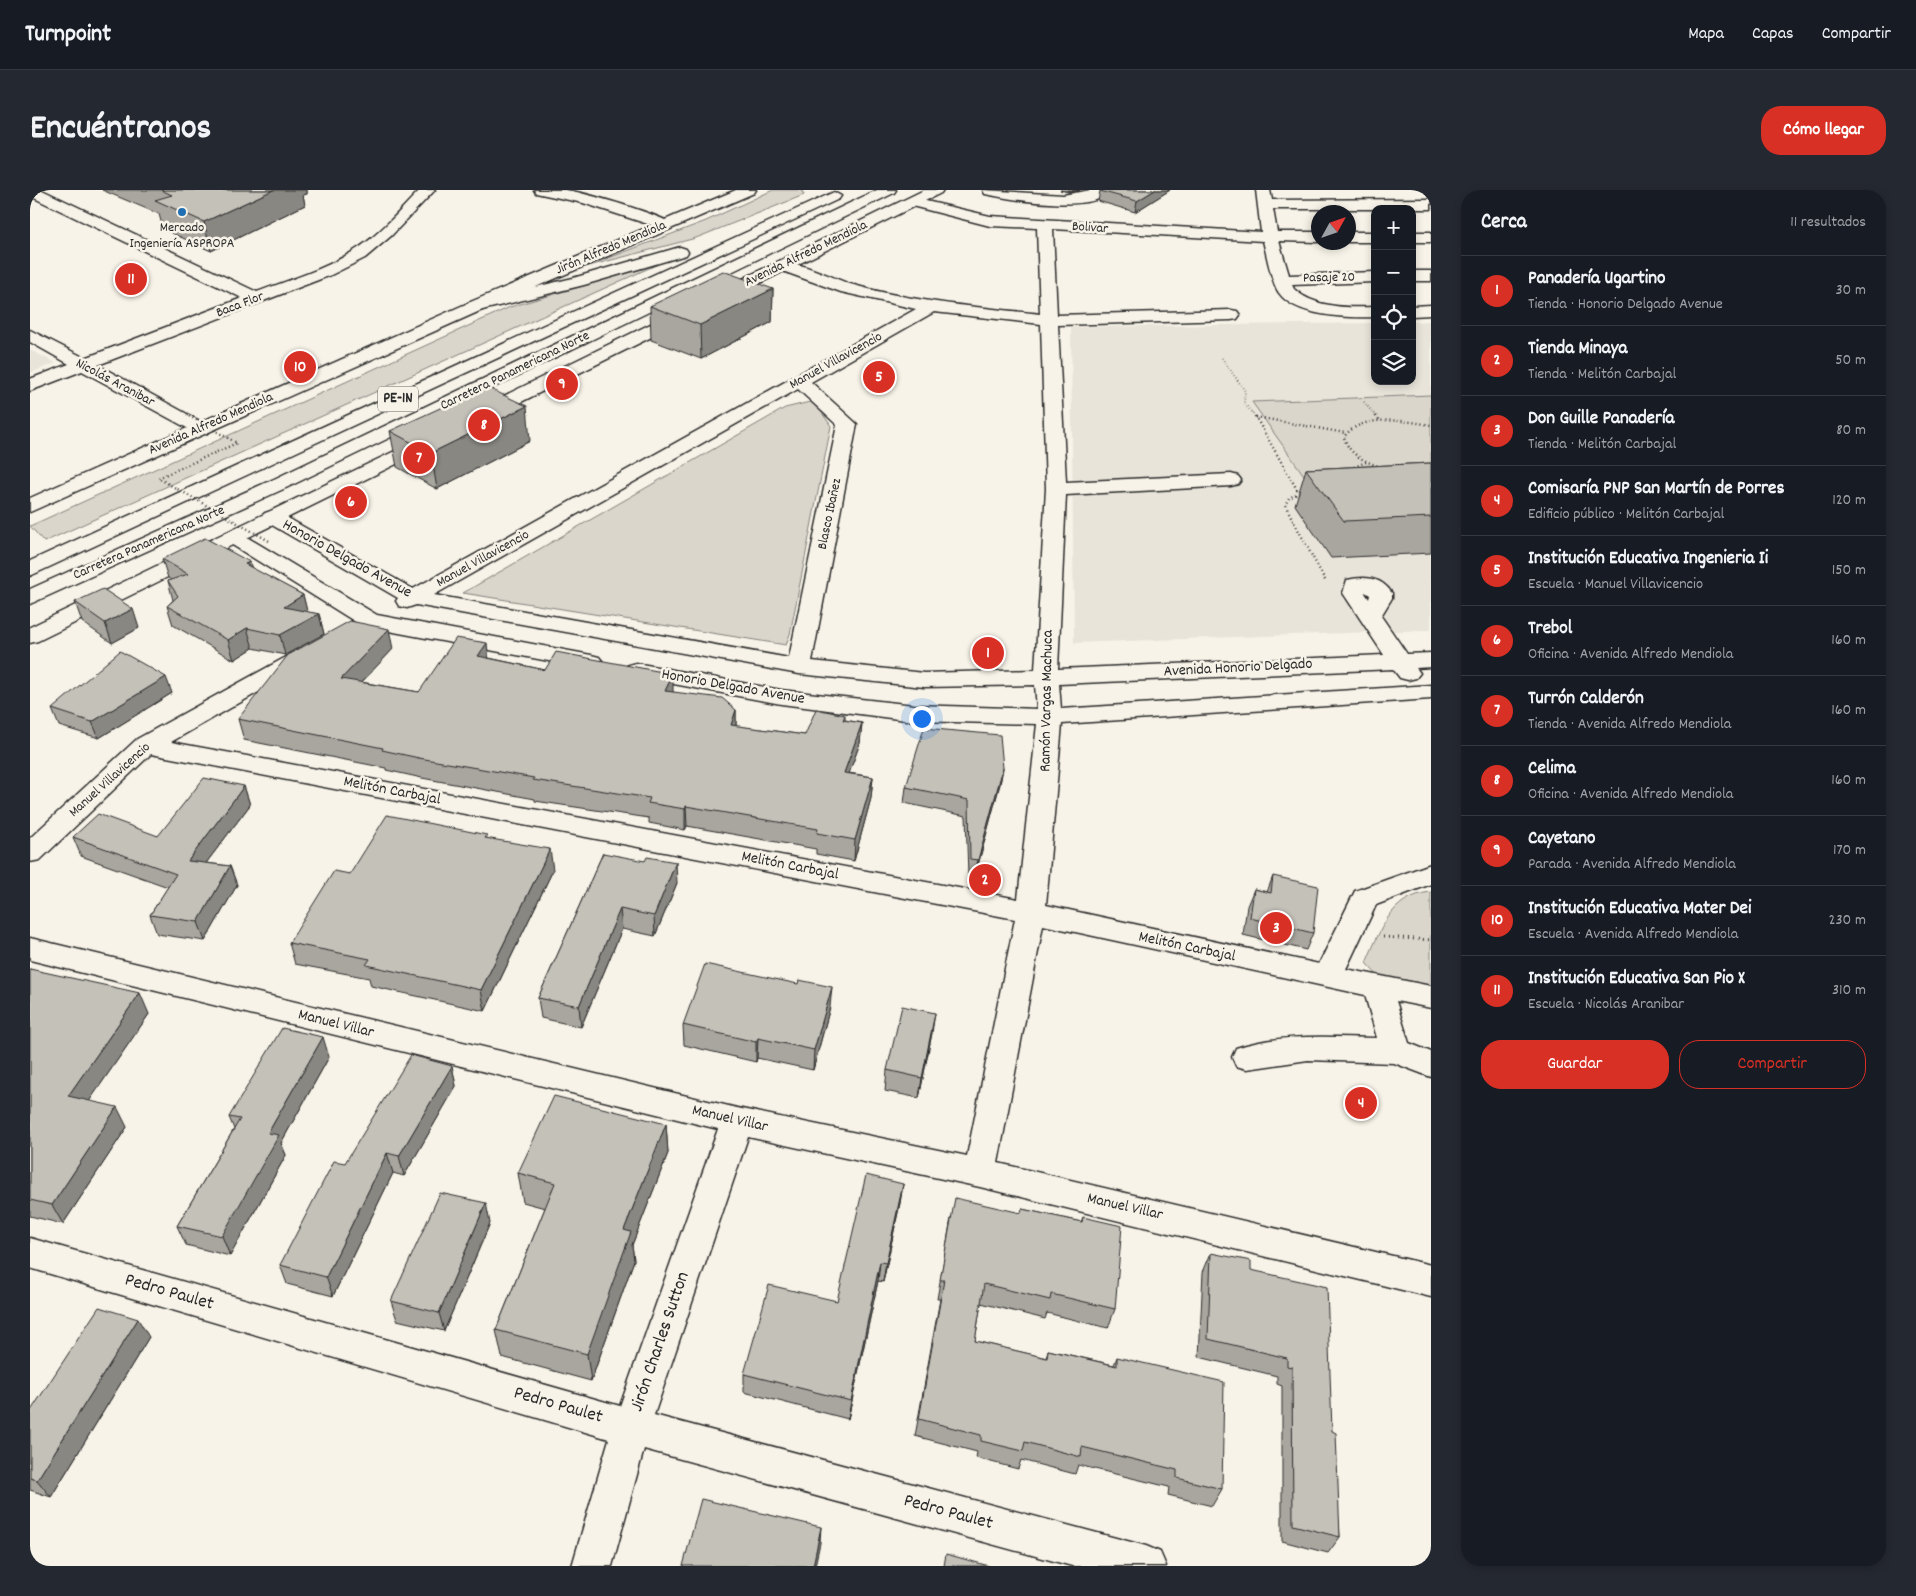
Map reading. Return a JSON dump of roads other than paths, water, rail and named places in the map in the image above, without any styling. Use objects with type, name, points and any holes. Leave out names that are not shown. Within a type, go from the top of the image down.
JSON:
[{"type":"main road","points":[[30,190],[256,298]]},
{"type":"main road","name":"Baca Flor","points":[[30,385],[325,272],[360,255],[386,234],[428,190]]},
{"type":"main road","points":[[541,190],[566,194],[618,208],[665,224]]},
{"type":"main road","name":"Jirón Alfredo Mendiola","points":[[474,307],[665,224],[749,190]]},
{"type":"main road","name":"Carretera Panamericana Norte","points":[[30,569],[244,472],[765,227],[830,194],[848,190]]},
{"type":"main road","name":"Carretera Panamericana Norte","points":[[30,597],[281,484],[889,190]]},
{"type":"main road","name":"Avenida Alfredo Mendiola","points":[[466,422],[936,190]]},
{"type":"main road","points":[[991,190],[1048,200],[1074,200],[1089,197],[1105,190]]},
{"type":"main road","points":[[1371,312],[1351,313],[1309,306],[1295,299],[1286,291],[1270,238],[1265,198],[1431,204]]},
{"type":"main road","name":"Bolivar","points":[[913,202],[990,221],[1270,238],[1311,237]]},
{"type":"main road","name":"Ramón Vargas Machuca","points":[[980,1173],[1031,912],[1050,717],[1046,677],[1056,489],[1051,320],[1045,225]]},
{"type":"main road","points":[[474,307],[578,282],[765,227]]},
{"type":"main road","points":[[1356,237],[1371,237]]},
{"type":"main road","points":[[1416,237],[1431,237]]},
{"type":"main road","points":[[783,266],[847,288],[931,307],[1051,320],[1231,315]]},
{"type":"main road","points":[[1416,276],[1431,276]]},
{"type":"main road","name":"Pasaje 20","points":[[1282,280],[1371,277]]},
{"type":"main road","name":"Avenida Alfredo Mendiola","points":[[30,506],[474,307]]},
{"type":"main road","name":"Manuel Villavicencio","points":[[30,853],[146,745],[370,620],[414,598],[931,307]]},
{"type":"main road","points":[[1416,311],[1431,310]]},
{"type":"main road","name":"Nicolás Aranibar","points":[[30,336],[200,429]]},
{"type":"main road","name":"Blasco Ibañez","points":[[799,666],[847,424],[800,381]]},
{"type":"main road","points":[[30,636],[440,435]]},
{"type":"main road","points":[[1056,489],[1231,480]]},
{"type":"main road","name":"Honorio Delgado Avenue","points":[[272,517],[414,598],[799,666],[924,680],[1046,677]]},
{"type":"main road","name":"Honorio Delgado Avenue","points":[[233,537],[370,620],[781,697],[914,713],[1050,717]]},
{"type":"main road","points":[[1369,616],[1399,661],[1427,693]]},
{"type":"main road","name":"Avenida Honorio Delgado","points":[[1046,677],[1431,660]]},
{"type":"main road","points":[[1050,717],[1427,693]]},
{"type":"main road","name":"Melitón Carbajal","points":[[146,745],[1031,912],[1328,977],[1431,997]]},
{"type":"main road","points":[[1328,977],[1365,898],[1431,874]]},
{"type":"main road","name":"Manuel Villar","points":[[30,949],[737,1121],[980,1173],[1431,1280]]},
{"type":"main road","points":[[1377,987],[1396,1051]]},
{"type":"main road","points":[[1247,1057],[1308,1048],[1396,1051],[1431,1065]]},
{"type":"main road","name":"Jirón Charles Sutton","points":[[592,1566],[631,1427],[737,1121]]},
{"type":"main road","name":"Pedro Paulet","points":[[30,1253],[631,1427],[1146,1566]]},
{"type":"place","name":"Mercado Ingeniería ASPROPA","points":[[182,212]]},
{"type":"place","name":"Institución Educativa San Pio X","points":[[131,279]]},
{"type":"place","name":"Institución Educativa Mater Dei","points":[[300,367]]},
{"type":"place","name":"Institución Educativa Ingenieria Ii","points":[[879,377]]},
{"type":"place","name":"Cayetano","points":[[562,384]]},
{"type":"place","name":"Celima","points":[[484,425]]},
{"type":"place","name":"Turrón Calderón","points":[[419,458]]},
{"type":"place","name":"Trebol","points":[[351,502]]},
{"type":"place","name":"Panadería Ugartino","points":[[988,653]]},
{"type":"place","name":"Tienda Minaya","points":[[985,880]]},
{"type":"place","name":"Don Guille Panadería","points":[[1276,928]]},
{"type":"place","name":"Comisaría PNP San Martín de Porres","points":[[1361,1103]]}]
